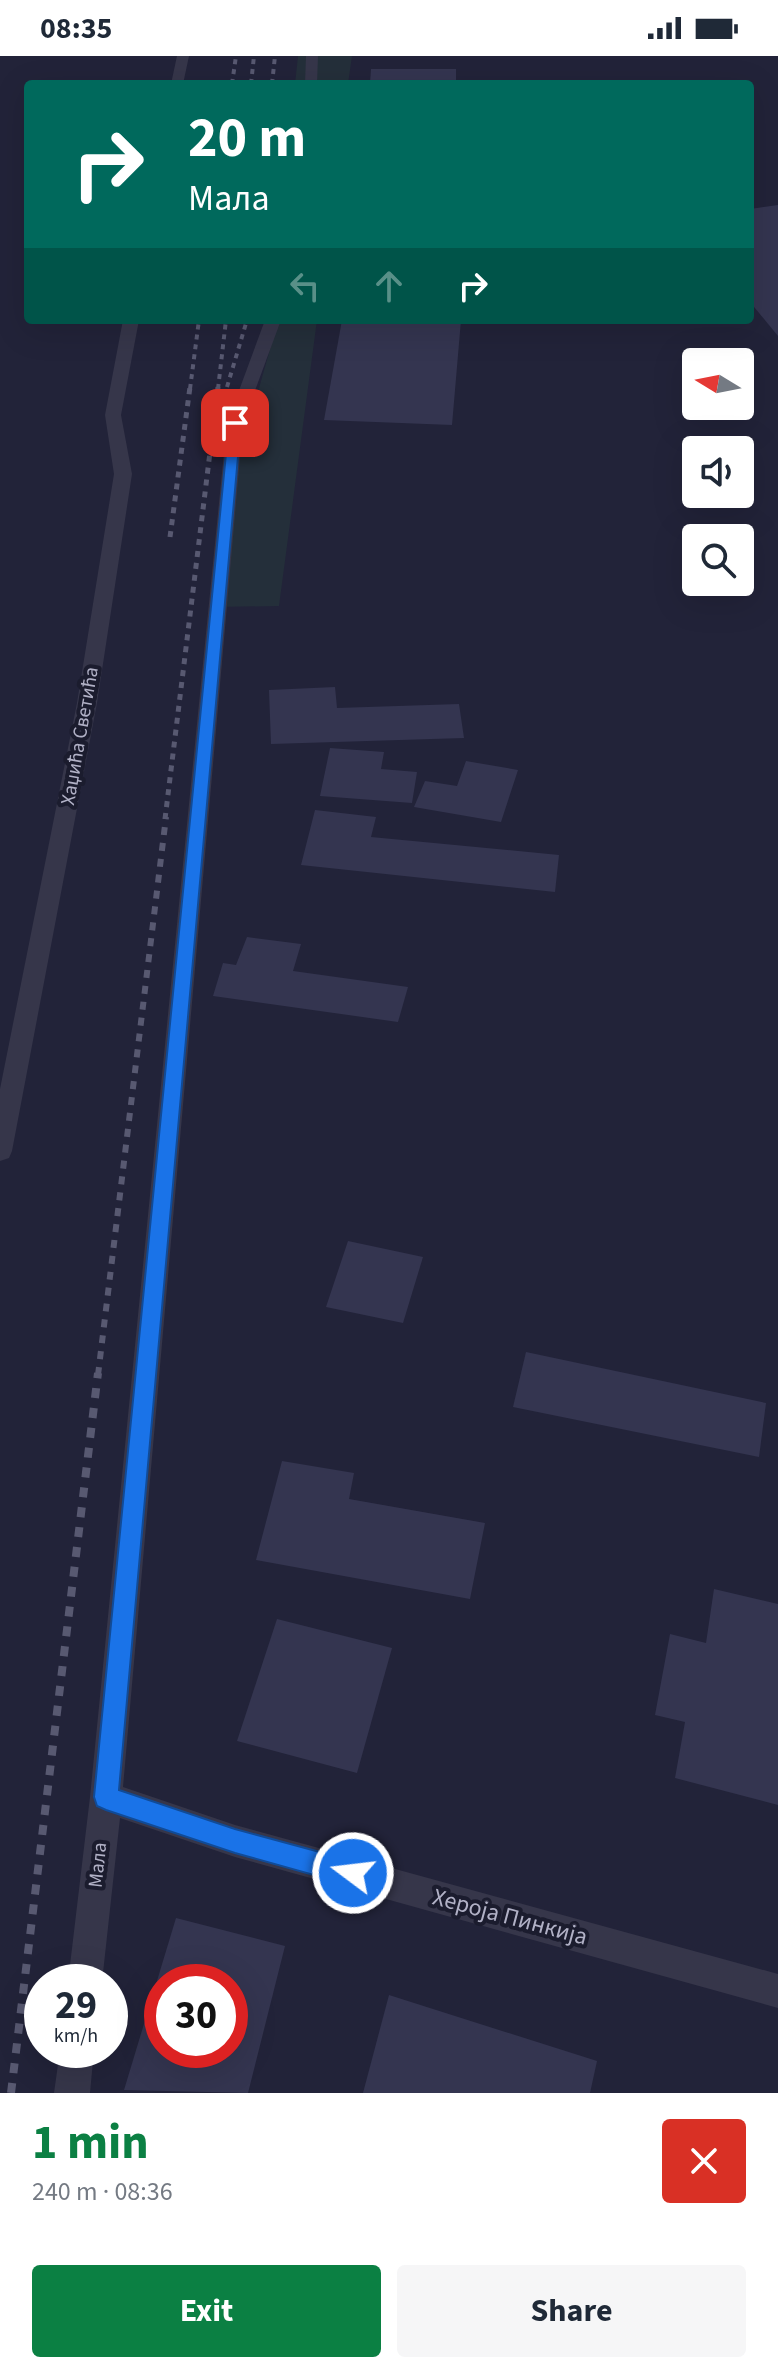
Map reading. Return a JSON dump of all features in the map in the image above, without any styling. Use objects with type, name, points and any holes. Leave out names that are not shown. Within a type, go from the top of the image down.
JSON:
[{"type":"street","points":[[178,80],[183,56]]},
{"type":"street","points":[[311,80],[312,56]]},
{"type":"street","name":"Хаџића Светића","points":[[0,1151],[87,703],[123,474],[113,415],[130,324]]},
{"type":"street","name":"Мала","points":[[87,1964],[106,1797],[235,423],[272,324]]},
{"type":"street","name":"Хероја Пинкија","points":[[106,1797],[235,1841],[778,1991]]},
{"type":"street","points":[[72,2093],[75,2068]]},
{"type":"shaded area","points":[[298,56],[352,56],[349,80],[295,80]]},
{"type":"shaded area","points":[[274,324],[316,324],[279,606],[215,607],[225,509],[272,342]]},
{"type":"building","points":[[371,69],[456,69],[456,80],[370,80]]},
{"type":"building","points":[[778,205],[778,336],[754,307],[754,208]]},
{"type":"building","points":[[341,324],[461,324],[452,425],[324,420]]},
{"type":"building","points":[[335,687],[337,708],[459,704],[464,738],[271,744],[269,690]]},
{"type":"building","points":[[330,748],[384,752],[381,769],[417,772],[412,803],[320,796]]},
{"type":"building","points":[[466,761],[518,770],[501,822],[414,807],[425,781],[457,786]]},
{"type":"building","points":[[315,810],[376,817],[371,837],[559,855],[555,892],[301,865]]},
{"type":"building","points":[[247,937],[301,944],[293,971],[408,987],[398,1022],[213,996],[223,963],[236,965]]},
{"type":"building","points":[[348,1241],[423,1257],[403,1323],[326,1307]]},
{"type":"building","points":[[526,1352],[766,1403],[759,1457],[513,1407]]},
{"type":"building","points":[[282,1461],[354,1473],[349,1499],[485,1523],[470,1599],[256,1560]]},
{"type":"building","points":[[714,1589],[778,1604],[778,1805],[675,1778],[685,1722],[655,1715],[670,1634],[706,1643]]},
{"type":"building","points":[[277,1619],[392,1648],[357,1773],[237,1741]]},
{"type":"building","points":[[176,1918],[285,1946],[248,2093],[124,2090],[144,2024],[144,2068],[248,2068],[248,1964],[162,1964]]},
{"type":"building","points":[[389,1995],[597,2061],[590,2093],[363,2093]]},
{"type":"railway","points":[[233,80],[236,56]]},
{"type":"railway","points":[[251,80],[254,56]]},
{"type":"railway","points":[[272,80],[275,56]]},
{"type":"railway","points":[[190,389],[198,324]]},
{"type":"railway","points":[[218,389],[226,324]]},
{"type":"railway","points":[[227,387],[246,324]]},
{"type":"railway","points":[[170,537],[190,387]]},
{"type":"railway","points":[[165,819],[218,387]]},
{"type":"railway","points":[[98,1375],[166,817]]},
{"type":"railway","points":[[11,2093],[98,1373]]},
{"type":"route","points":[[235,423],[106,1797],[235,1841],[353,1873]]}]
